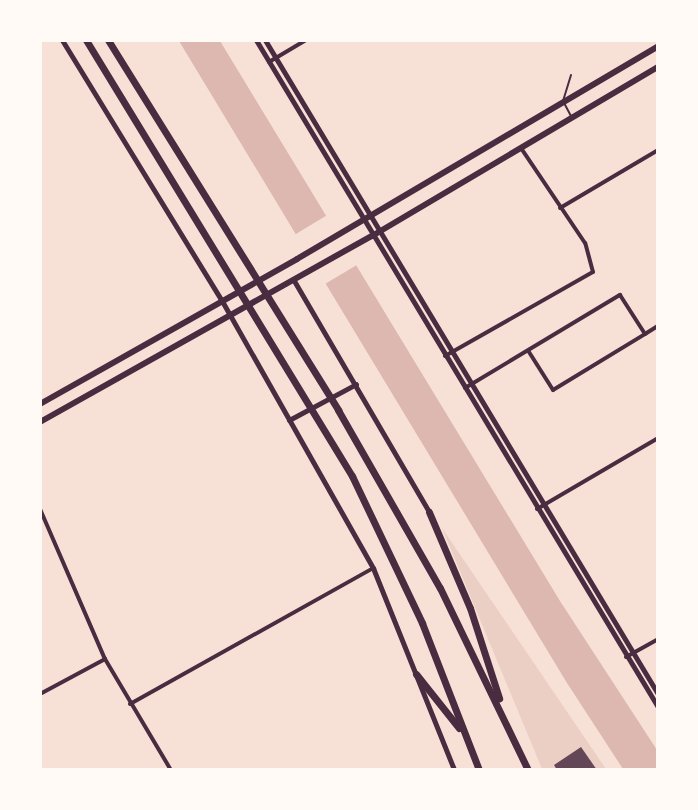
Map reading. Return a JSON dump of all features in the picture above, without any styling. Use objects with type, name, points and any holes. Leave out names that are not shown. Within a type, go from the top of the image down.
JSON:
[{"type":"highway","points":[[86,40],[181,191],[352,476],[404,583],[478,770]]},
{"type":"highway","points":[[108,40],[338,411],[440,588],[504,714],[528,770]]},
{"type":"highway","points":[[429,512],[470,608],[504,714]]},
{"type":"highway","points":[[416,674],[464,734]]},
{"type":"main road","points":[[40,404],[297,259],[657,46]]},
{"type":"main road","points":[[40,422],[372,236],[657,67]]},
{"type":"street","points":[[62,40],[230,315],[373,567],[454,770]]},
{"type":"street","points":[[256,40],[366,217],[379,231],[450,352],[537,509],[629,656],[657,694]]},
{"type":"street","points":[[265,40],[366,217],[372,236],[444,356],[468,386],[543,506],[657,707]]},
{"type":"street","points":[[269,62],[306,40]]},
{"type":"street","points":[[444,356],[593,272],[585,243],[521,148]]},
{"type":"street","points":[[560,208],[657,150]]},
{"type":"street","points":[[293,279],[429,512]]},
{"type":"street","points":[[468,386],[620,295],[645,334]]},
{"type":"street","points":[[529,351],[553,390],[657,326]]},
{"type":"street","points":[[290,420],[356,384]]},
{"type":"street","points":[[537,509],[657,438]]},
{"type":"street","points":[[40,509],[105,659],[171,770]]},
{"type":"street","points":[[130,704],[373,567]]},
{"type":"street","points":[[629,656],[657,639]]},
{"type":"street","points":[[40,694],[105,659]]},
{"type":"lane","points":[[571,75],[563,101],[572,118]]},
{"type":"shaded area","points":[[179,41],[220,41],[560,601],[657,750],[657,769],[623,769],[567,683]]},
{"type":"shaded area","points":[[442,528],[606,769],[542,769]]},
{"type":"pier","points":[[329,214],[359,264],[322,286],[292,236]]},
{"type":"building","points":[[581,747],[597,770],[557,770],[554,765]]}]
